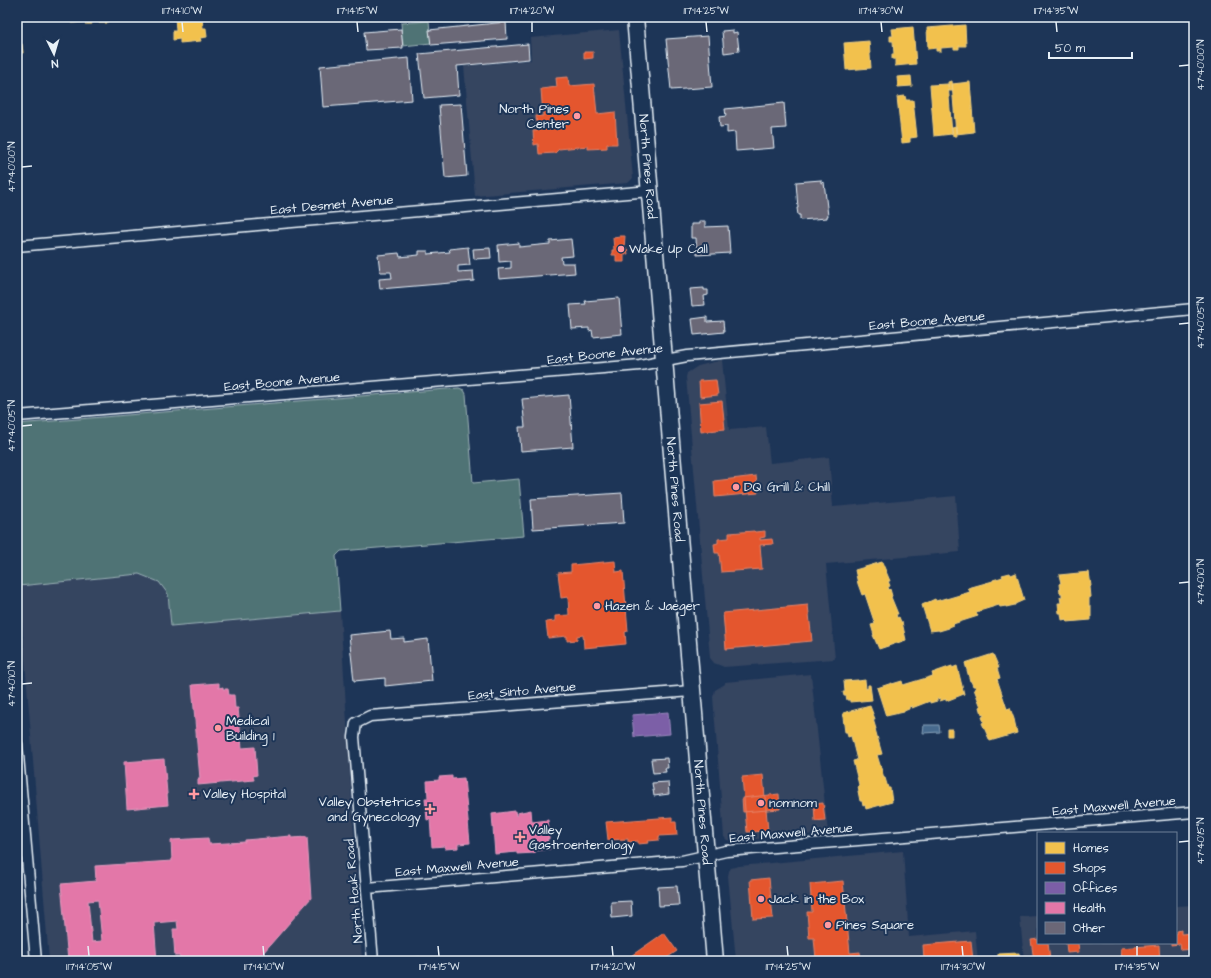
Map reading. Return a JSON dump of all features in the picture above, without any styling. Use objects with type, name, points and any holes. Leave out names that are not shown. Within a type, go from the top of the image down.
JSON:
[{"type":"main road","name":"North Pines Road","points":[[638,17],[663,361],[715,961]]},
{"type":"street","name":"East Desmet Avenue","points":[[17,246],[650,191]]},
{"type":"street","name":"East Boone Avenue","points":[[17,416],[640,365],[687,356],[1194,309]]},
{"type":"street","name":"East Sinto Avenue","points":[[356,723],[370,716],[692,691]]},
{"type":"street","name":"North Houk Road","points":[[356,723],[354,737],[373,961]]},
{"type":"street","points":[[17,744],[36,961]]},
{"type":"street","name":"East Maxwell Avenue","points":[[367,888],[682,861],[726,851],[1194,812]]},
{"type":"shaded area","points":[[619,30],[633,178],[628,183],[475,196],[464,66],[531,60],[530,38]]},
{"type":"shaded area","points":[[722,360],[729,430],[766,427],[770,463],[829,457],[833,507],[956,496],[960,552],[826,564],[835,659],[724,667],[714,663],[710,658],[686,377],[687,373],[698,366]]},
{"type":"shaded area","name":"Valley Hospital","points":[[139,574],[159,582],[168,594],[171,626],[340,611],[362,961],[49,961],[19,586]]},
{"type":"shaded area","points":[[811,674],[828,833],[732,841],[727,840],[724,837],[713,697],[715,690],[725,684],[725,682]]},
{"type":"shaded area","points":[[924,725],[939,725],[940,732],[923,733]]},
{"type":"shaded area","points":[[903,851],[909,937],[975,931],[978,961],[736,961],[728,876],[731,868],[739,866]]},
{"type":"shaded area","points":[[1194,905],[1194,961],[1024,961],[1020,917],[1037,916],[1037,944],[1177,944],[1177,906]]},
{"type":"green space","points":[[429,21],[431,43],[403,46],[401,23]]},
{"type":"green space","points":[[459,388],[464,390],[466,394],[473,483],[519,479],[524,536],[341,551],[336,556],[340,611],[171,626],[168,594],[159,582],[139,574],[17,585],[17,424]]},
{"type":"building: Homes","points":[[17,17],[20,17],[21,26],[17,27]]},
{"type":"building: Homes","points":[[71,17],[120,17],[120,19],[107,20],[107,23],[99,23],[98,20],[91,20],[92,24],[85,24],[85,22],[72,23]]},
{"type":"building: Homes","points":[[175,17],[202,17],[203,28],[206,28],[207,37],[200,38],[201,41],[180,43],[180,39],[173,40],[173,31],[176,31]]},
{"type":"building: Homes","points":[[965,25],[966,46],[959,46],[959,49],[954,49],[954,47],[941,48],[941,51],[936,51],[936,48],[928,49],[927,28]]},
{"type":"building: Homes","points":[[17,27],[18,44],[22,44],[23,53],[17,53]]},
{"type":"building: Homes","points":[[913,27],[916,64],[895,66],[895,59],[892,59],[892,54],[894,54],[893,41],[890,41],[890,36],[893,36],[892,29]]},
{"type":"building: Homes","points":[[869,41],[871,68],[846,70],[844,43]]},
{"type":"building: Homes","points":[[911,76],[912,86],[898,87],[897,77]]},
{"type":"building: Homes","points":[[952,81],[953,91],[949,91],[948,82]]},
{"type":"building: Homes","points":[[970,82],[974,132],[956,134],[952,84]]},
{"type":"building: Homes","points":[[948,84],[952,134],[934,136],[930,85]]},
{"type":"building: Homes","points":[[905,96],[906,100],[913,100],[917,137],[910,138],[910,142],[902,143],[897,97]]},
{"type":"building: Homes","points":[[956,126],[957,136],[953,136],[952,127]]},
{"type":"building: Homes","points":[[882,562],[890,581],[888,581],[890,586],[888,587],[898,614],[896,614],[897,618],[899,617],[902,622],[906,640],[879,649],[873,635],[871,625],[875,624],[865,594],[862,595],[855,570]]},
{"type":"building: Homes","points":[[1089,572],[1091,597],[1089,598],[1089,606],[1091,606],[1091,620],[1067,622],[1067,619],[1062,620],[1061,613],[1059,613],[1058,603],[1061,603],[1060,597],[1062,597],[1062,593],[1060,593],[1059,584],[1061,583],[1059,575]]},
{"type":"building: Homes","points":[[1010,573],[1011,575],[1016,573],[1024,600],[1015,605],[1000,607],[999,605],[976,612],[978,616],[953,624],[954,625],[949,628],[939,631],[930,631],[922,605],[935,599],[936,601],[946,599],[970,592],[968,588],[993,581],[1003,577],[1002,575]]},
{"type":"building: Homes","points":[[993,654],[999,668],[997,668],[1000,678],[997,679],[1007,709],[1010,708],[1017,733],[990,741],[982,723],[984,722],[982,717],[984,716],[974,689],[976,689],[970,681],[965,663]]},
{"type":"building: Homes","points":[[952,666],[952,668],[957,666],[964,694],[946,701],[946,699],[940,701],[940,698],[937,699],[937,701],[930,703],[930,701],[912,708],[912,706],[909,707],[909,709],[904,712],[886,716],[877,688],[902,681],[903,685],[933,676],[932,673]]},
{"type":"building: Homes","points":[[865,680],[866,689],[868,688],[868,685],[870,685],[872,700],[850,702],[850,700],[847,700],[846,696],[844,696],[844,681]]},
{"type":"building: Homes","points":[[870,706],[875,719],[873,719],[882,754],[877,755],[884,778],[888,788],[890,788],[892,802],[866,809],[865,805],[863,806],[862,801],[860,801],[858,791],[859,785],[853,761],[857,760],[851,736],[848,737],[847,732],[845,732],[843,713]]},
{"type":"building: Homes","points":[[947,729],[952,729],[952,736],[947,736]]},
{"type":"building: Homes","points":[[1019,953],[1020,961],[983,961],[982,959],[993,958],[993,960],[998,960],[998,954]]},
{"type":"building: Shops","points":[[584,52],[593,52],[593,58],[584,59]]},
{"type":"building: Shops","name":"North Pines Center","points":[[568,77],[569,86],[594,84],[597,114],[615,112],[617,144],[607,144],[607,148],[588,149],[588,146],[559,149],[555,153],[539,154],[538,144],[534,145],[533,131],[537,131],[536,116],[543,116],[541,89],[557,87],[556,78]]},
{"type":"building: Shops","name":"Wake Up Call","points":[[619,236],[625,236],[624,249],[627,249],[628,254],[624,254],[624,262],[616,262],[616,255],[612,255],[612,250],[614,250],[613,238],[620,237]]},
{"type":"building: Shops","points":[[716,380],[718,395],[700,397],[699,381]]},
{"type":"building: Shops","points":[[722,401],[725,429],[701,432],[699,403]]},
{"type":"building: Shops","name":"DQ Grill & Chill","points":[[756,476],[758,493],[715,497],[714,481]]},
{"type":"building: Shops","points":[[765,531],[765,537],[760,538],[760,540],[772,539],[773,544],[760,545],[762,569],[721,572],[719,553],[715,553],[714,544],[718,543],[718,539],[729,538],[729,533]]},
{"type":"building: Shops","name":"Hazen & Jaeger","points":[[615,561],[616,572],[623,571],[628,631],[625,632],[626,644],[584,648],[583,635],[577,636],[577,640],[567,641],[567,636],[548,638],[546,622],[555,621],[555,616],[569,615],[568,597],[561,598],[558,573],[571,572],[571,565]]},
{"type":"building: Shops","points":[[808,605],[812,641],[726,649],[723,613]]},
{"type":"building: Shops","name":"nomnom","points":[[763,775],[768,831],[747,832],[742,777]]},
{"type":"building: Shops","name":"nomnom","points":[[779,794],[780,809],[743,812],[742,798]]},
{"type":"building: Shops","points":[[823,803],[825,820],[815,821],[814,804]]},
{"type":"building: Shops","points":[[672,817],[672,822],[676,822],[677,835],[659,836],[659,840],[638,844],[638,841],[628,842],[628,839],[608,840],[606,822]]},
{"type":"building: Shops","name":"Jack in the Box","points":[[769,878],[773,918],[753,919],[750,880]]},
{"type":"building: Shops","name":"Pines Square","points":[[843,881],[850,953],[860,952],[861,961],[821,961],[821,958],[816,959],[814,938],[809,938],[807,912],[812,912],[810,884]]},
{"type":"building: Shops","points":[[1181,930],[1181,934],[1194,933],[1194,949],[1181,950],[1180,944],[1171,945],[1177,944],[1177,931]]},
{"type":"building: Shops","points":[[664,933],[677,951],[662,961],[630,961],[628,958]]},
{"type":"building: Shops","points":[[1037,939],[1037,944],[1048,944],[1050,959],[1034,961],[1031,940]]},
{"type":"building: Shops","points":[[971,941],[973,961],[924,961],[923,945]]},
{"type":"building: Shops","points":[[1066,944],[1078,944],[1079,952],[1067,953]]},
{"type":"building: Shops","points":[[1159,945],[1160,961],[1122,961],[1121,948]]},
{"type":"building: Offices","points":[[668,712],[670,734],[634,737],[632,715]]},
{"type":"building: Health","name":"Medical Building 1","points":[[219,683],[219,688],[223,687],[223,689],[228,689],[229,695],[234,695],[235,708],[238,708],[242,748],[255,747],[257,775],[253,776],[254,780],[198,785],[198,779],[200,779],[192,685]]},
{"type":"building: Health","points":[[164,759],[168,805],[127,809],[124,762]]},
{"type":"building: Health","points":[[452,776],[452,779],[464,778],[470,843],[458,844],[458,848],[445,849],[445,846],[432,847],[430,819],[427,820],[425,798],[428,798],[427,781],[439,780],[439,777]]},
{"type":"building: Health","points":[[531,810],[532,822],[548,820],[549,829],[546,830],[546,833],[549,833],[549,839],[547,839],[548,843],[550,843],[550,849],[535,851],[535,853],[517,854],[517,852],[495,854],[492,814],[515,811],[517,816],[517,813]]},
{"type":"building: Health","points":[[291,836],[291,838],[307,837],[311,898],[256,961],[180,961],[180,956],[175,956],[173,929],[178,929],[177,921],[154,923],[157,961],[68,961],[61,884],[96,881],[95,866],[172,861],[171,840],[208,838],[209,844],[245,842],[245,840]],"holes":[[[98,900],[102,941],[92,942],[88,901]]]},
{"type":"building: Other","points":[[506,22],[507,39],[431,45],[429,30]]},
{"type":"building: Other","points":[[401,29],[403,48],[366,50],[364,32]]},
{"type":"building: Other","points":[[733,30],[733,33],[737,32],[739,51],[724,53],[722,31]]},
{"type":"building: Other","points":[[708,36],[712,87],[671,90],[666,39]]},
{"type":"building: Other","points":[[528,44],[529,59],[457,66],[459,95],[424,98],[419,54]]},
{"type":"building: Other","points":[[409,58],[412,100],[323,107],[320,66]]},
{"type":"building: Other","points":[[784,103],[786,128],[772,129],[774,148],[736,151],[735,132],[727,133],[727,126],[720,127],[719,117],[726,116],[725,109]]},
{"type":"building: Other","points":[[461,104],[467,176],[445,178],[439,105]]},
{"type":"building: Other","points":[[821,180],[821,183],[824,182],[827,218],[800,220],[800,215],[798,215],[797,208],[796,182]]},
{"type":"building: Other","points":[[699,221],[705,221],[705,227],[728,226],[730,253],[697,255],[696,238],[691,238],[691,224],[699,224]]},
{"type":"building: Other","points":[[571,239],[573,256],[561,257],[562,263],[574,263],[575,273],[499,279],[498,269],[511,268],[511,261],[499,262],[498,245],[519,243],[519,247],[550,244],[550,241]]},
{"type":"building: Other","points":[[468,247],[470,265],[458,266],[458,272],[473,271],[474,281],[380,289],[379,279],[392,278],[391,272],[380,272],[378,255],[399,253],[400,257],[419,255],[419,251],[428,251],[428,254],[450,252],[449,249]]},
{"type":"building: Other","points":[[490,248],[491,258],[474,259],[473,249]]},
{"type":"building: Other","points":[[704,288],[704,290],[708,290],[708,295],[704,296],[705,305],[692,306],[690,289]]},
{"type":"building: Other","points":[[619,298],[622,334],[593,337],[592,330],[589,331],[589,328],[572,329],[570,305],[586,304],[585,301]]},
{"type":"building: Other","points":[[707,317],[707,322],[723,321],[724,332],[694,335],[692,319]]},
{"type":"building: Other","points":[[569,395],[573,447],[521,451],[519,427],[525,427],[522,399]]},
{"type":"building: Other","points":[[622,493],[624,523],[533,529],[531,499]]},
{"type":"building: Other","points":[[390,631],[391,639],[404,638],[404,642],[428,639],[432,681],[385,686],[385,678],[354,681],[349,635]]},
{"type":"building: Other","points":[[667,758],[668,768],[665,768],[666,772],[653,773],[651,759]]},
{"type":"building: Other","points":[[668,782],[669,794],[654,796],[652,783]]},
{"type":"building: Other","points":[[677,886],[679,905],[659,906],[658,887]]},
{"type":"building: Other","points":[[631,901],[632,916],[612,918],[611,902]]},
{"type":"building: Other","points":[[406,958],[422,958],[422,961],[404,961]]},
{"type":"place","name":"North Pines Center","points":[[577,116]]},
{"type":"place","name":"Wake Up Call","points":[[621,249]]},
{"type":"place","name":"DQ Grill & Chill","points":[[736,487]]},
{"type":"place","name":"Hazen & Jaeger","points":[[597,606]]},
{"type":"place","name":"Medical Building 1","points":[[218,728]]},
{"type":"place","name":"Valley Hospital","points":[[194,794]]},
{"type":"place","name":"nomnom","points":[[761,803]]},
{"type":"place","name":"Valley Obstetrics and Gynecology","points":[[430,809]]},
{"type":"place","name":"Valley Gastroenterology","points":[[520,837]]},
{"type":"place","name":"Jack in the Box","points":[[761,899]]},
{"type":"place","name":"Pines Square","points":[[828,925]]}]
